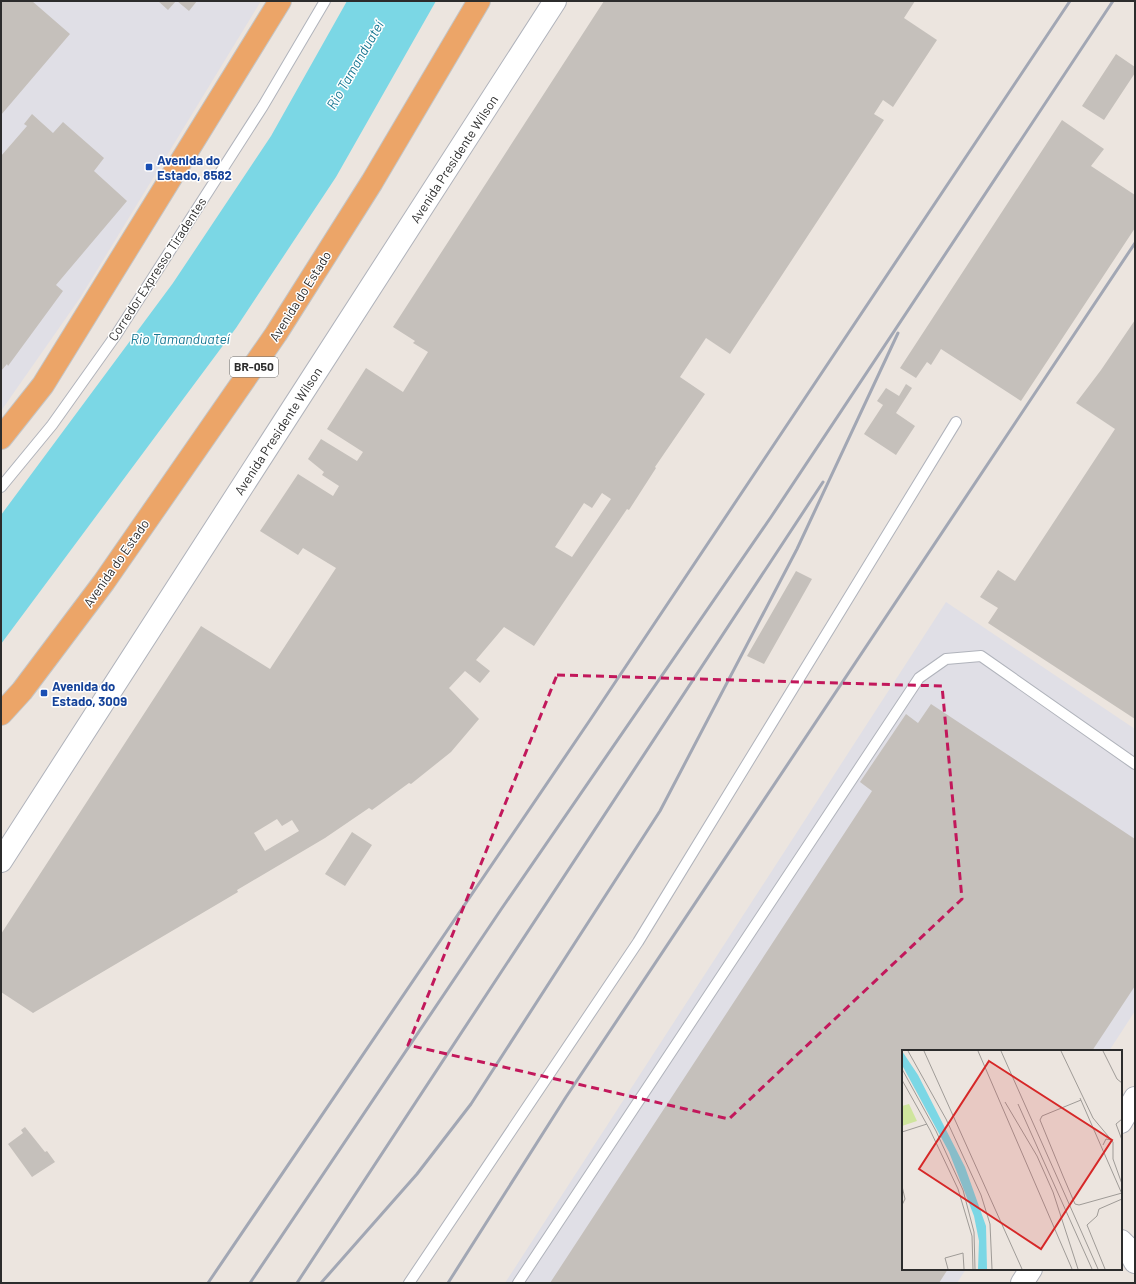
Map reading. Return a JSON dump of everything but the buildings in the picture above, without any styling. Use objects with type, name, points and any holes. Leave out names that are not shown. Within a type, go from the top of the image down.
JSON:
[{"type":"highway","points":[[1,438],[43,385],[280,1]]},
{"type":"highway","name":"Avenida do Estado","points":[[1,714],[22,691],[104,582],[276,334],[372,182],[480,1]]},
{"type":"main road","name":"Avenida Presidente Wilson","points":[[1,861],[555,1]]},
{"type":"main road","points":[[1122,1120],[1135,1098]]},
{"type":"main road","points":[[1122,1242],[1127,1247],[1135,1262]]},
{"type":"main road","points":[[1022,1283],[1030,1270]]},
{"type":"lane","name":"Corredor Expresso Tiradentes","points":[[1,487],[52,425],[116,335],[263,106],[325,1]]},
{"type":"lane","points":[[410,1283],[638,942],[956,422]]},
{"type":"lane","points":[[518,1283],[919,678],[946,660],[981,656],[1135,764]]},
{"type":"highlighted area","points":[[557,675],[942,686],[962,899],[729,1119],[408,1045]]},
{"type":"shaded area","points":[[1,1],[261,1],[80,298],[1,411]]},
{"type":"shaded area","points":[[946,602],[1135,729],[1135,1011],[1110,1050],[902,1050],[902,1270],[965,1270],[957,1283],[505,1283]]},
{"type":"water","name":"Rio Tamanduateí","points":[[347,1],[436,1],[336,177],[236,328],[1,644],[1,515],[173,283],[271,136]]},
{"type":"railway","points":[[208,1283],[590,720],[1070,1]]},
{"type":"railway","points":[[250,1283],[502,908],[771,517],[1113,1]]},
{"type":"railway","points":[[448,1283],[566,1097],[1135,243]]},
{"type":"railway","points":[[321,1283],[417,1174],[471,1104],[660,811],[797,549],[898,333]]},
{"type":"railway","points":[[297,1283],[823,482]]},
{"type":"place","name":"Avenida do Estado, 8582","points":[[149,167]]},
{"type":"place","name":"Avenida do Estado, 3009","points":[[44,693]]}]
